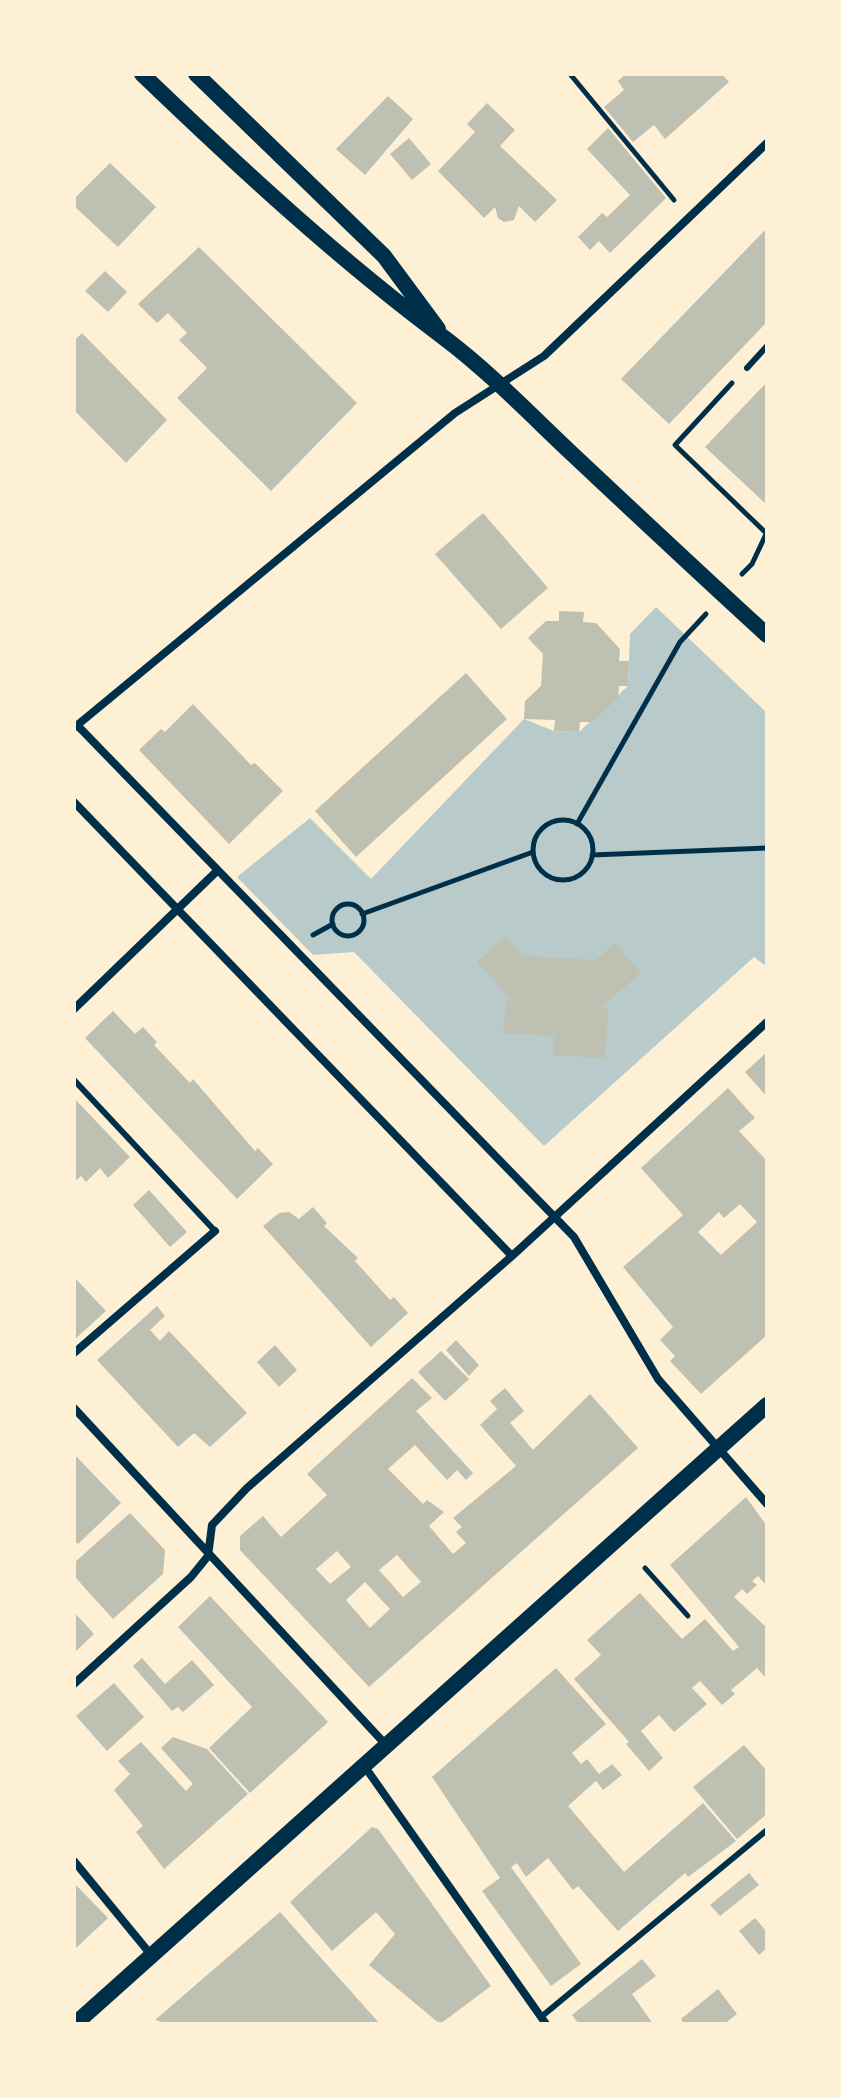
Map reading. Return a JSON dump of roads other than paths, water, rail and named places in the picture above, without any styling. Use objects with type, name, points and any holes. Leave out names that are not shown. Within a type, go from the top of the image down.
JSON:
[{"type":"main road","points":[[142,74],[237,165],[352,266],[406,313],[446,340],[500,388],[767,635]]},
{"type":"main road","points":[[196,74],[384,256],[446,340]]},
{"type":"main road","points":[[75,2024],[767,1405]]},
{"type":"street","points":[[767,143],[544,356],[500,388],[455,413],[76,726],[551,1218],[574,1237],[658,1379],[767,1504]]},
{"type":"street","points":[[74,802],[512,1256]]},
{"type":"street","points":[[74,1009],[217,871]]},
{"type":"street","points":[[74,1684],[191,1577],[208,1556],[212,1525],[247,1488],[512,1256],[767,1022]]},
{"type":"street","points":[[74,1353],[215,1231]]},
{"type":"street","points":[[74,1408],[388,1747]]},
{"type":"street","points":[[365,1767],[544,2021]]},
{"type":"street","points":[[74,1861],[152,1956]]},
{"type":"lane","points":[[747,368],[767,346]]},
{"type":"lane","points":[[74,1080],[215,1231]]},
{"type":"lane","points":[[544,2021],[767,1830]]}]
